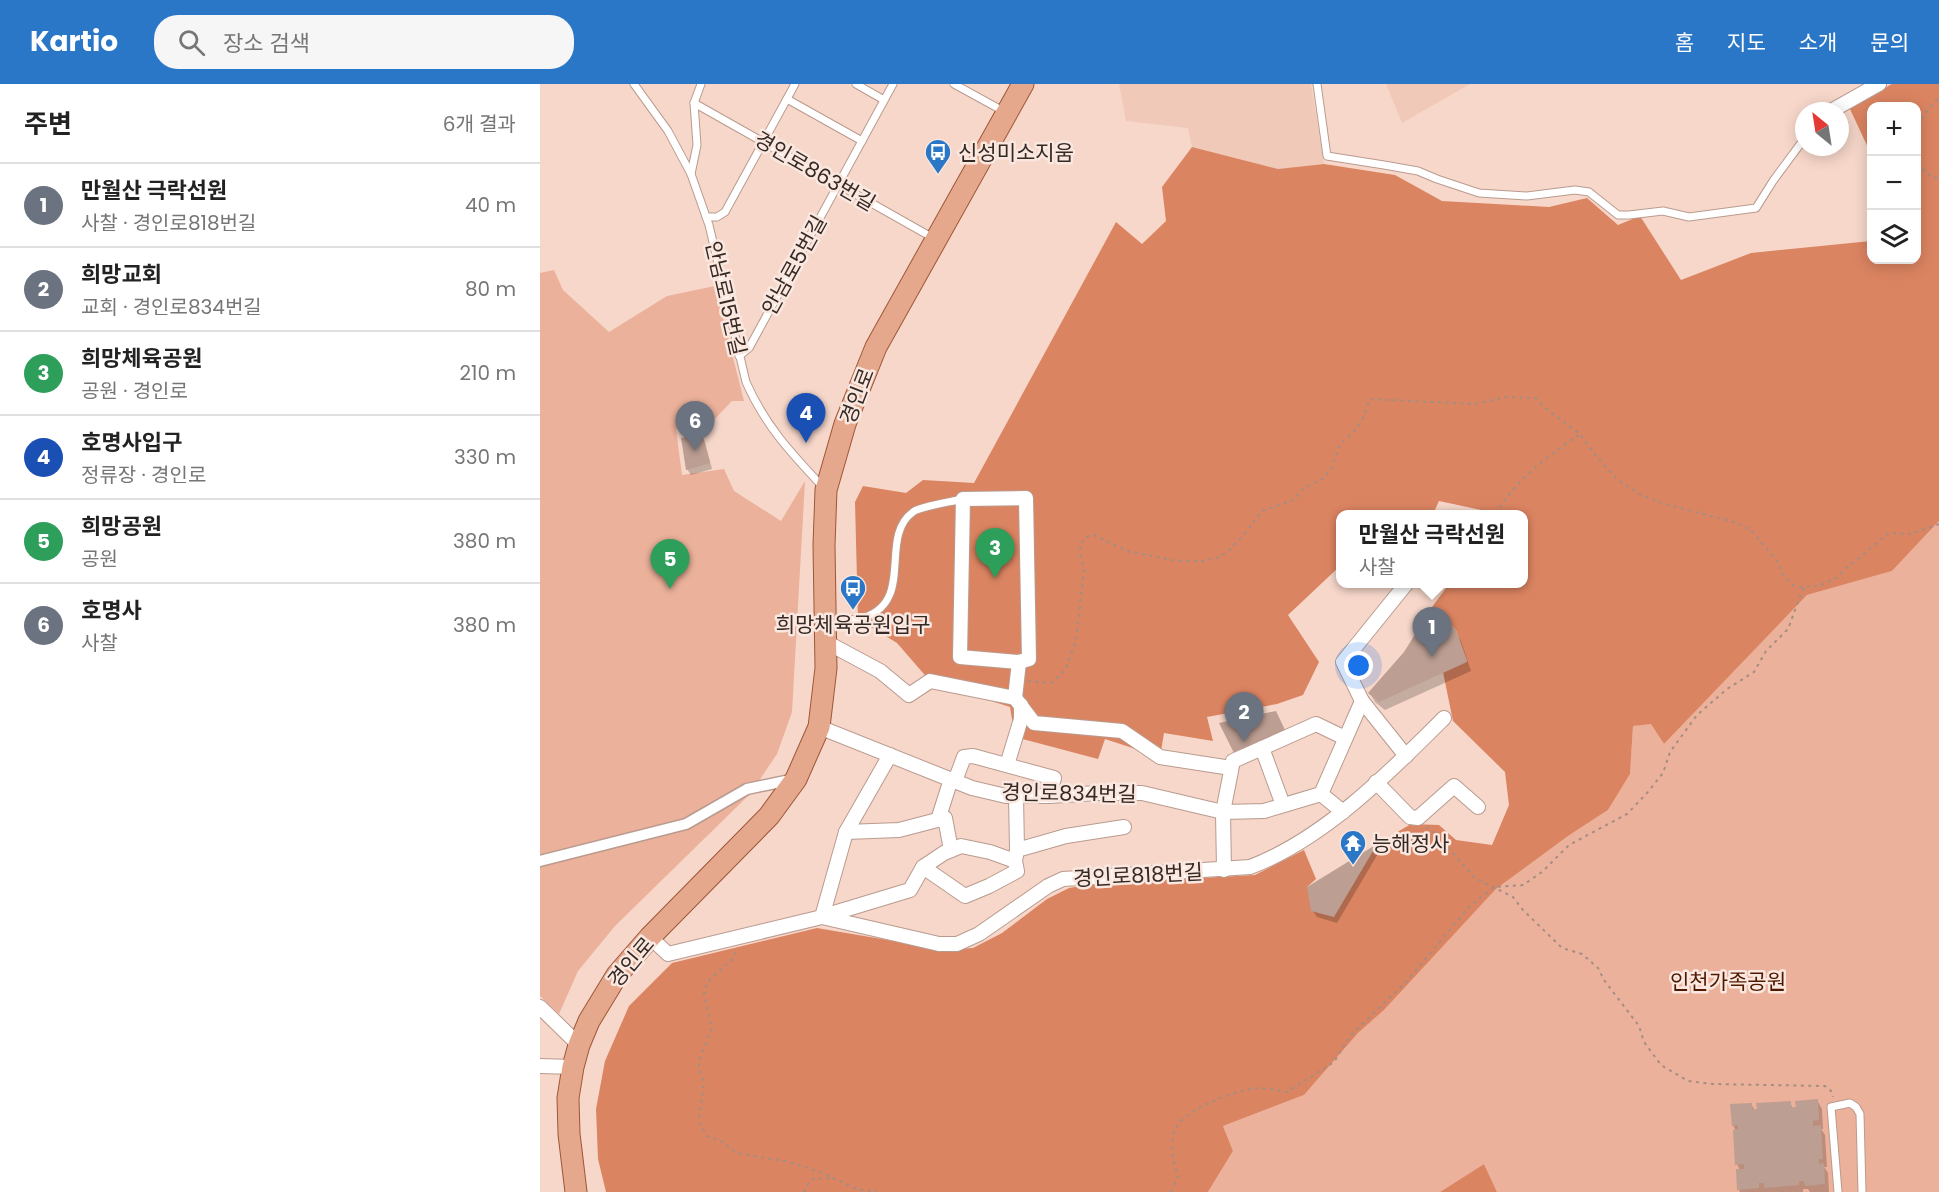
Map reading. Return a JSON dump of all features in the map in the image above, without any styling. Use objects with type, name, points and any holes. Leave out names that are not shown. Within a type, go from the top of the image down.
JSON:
[{"type":"main road","name":"경인로","points":[[576,1192],[569,1134],[568,1098],[573,1067],[589,1021],[617,975],[650,937],[769,816],[796,779],[819,727],[826,668],[824,545],[826,490],[845,423],[876,347],[1023,84]]},
{"type":"street","points":[[1846,102],[1879,84]]},
{"type":"street","points":[[1026,498],[1029,659],[1019,662],[960,657],[963,499],[1026,498]]},
{"type":"street","points":[[1403,588],[1343,662],[1362,701],[1406,756]]},
{"type":"street","points":[[826,642],[880,671],[909,695],[930,681],[1018,701],[1034,723],[1122,731],[1160,757],[1232,768]]},
{"type":"street","points":[[1007,765],[1021,719],[1017,679],[1019,662]]},
{"type":"street","points":[[1343,812],[1321,794],[1362,701]]},
{"type":"street","name":"경인로818번길","points":[[822,917],[939,944],[957,944],[979,934],[1048,886],[1063,879],[1250,867],[1274,858],[1343,812],[1406,756],[1444,718]]},
{"type":"street","points":[[1224,870],[1223,812],[1233,761],[1316,724],[1346,738]]},
{"type":"street","name":"경인로834번길","points":[[819,727],[972,788],[1006,795],[1142,793],[1223,812],[1264,810],[1321,794]]},
{"type":"street","points":[[1262,748],[1283,805]]},
{"type":"street","points":[[822,917],[846,832],[890,755]]},
{"type":"street","points":[[938,820],[964,757],[973,756],[1054,778],[1049,796]]},
{"type":"street","points":[[540,861],[686,824],[747,789],[796,779]]},
{"type":"street","points":[[1376,782],[1410,818],[1418,818],[1454,786],[1479,807]]},
{"type":"street","points":[[923,867],[965,896],[1017,871],[1016,796]]},
{"type":"street","points":[[846,832],[899,830],[945,818],[951,850],[961,846],[1016,856]]},
{"type":"street","name":"경인로818번길","points":[[1016,856],[1066,836],[1124,827]]},
{"type":"street","name":"경인로818번길","points":[[650,937],[668,954],[822,917],[910,890],[923,867],[951,850]]},
{"type":"street","points":[[540,1007],[579,1046]]},
{"type":"street","points":[[540,1066],[573,1067]]},
{"type":"lane","name":"안남로15번길","points":[[634,84],[668,131],[691,174],[718,258],[746,382],[756,407],[781,442],[826,490]]},
{"type":"lane","points":[[691,174],[697,145],[694,103],[701,84]]},
{"type":"lane","points":[[706,217],[717,217],[725,212],[795,84]]},
{"type":"lane","points":[[856,84],[884,100]]},
{"type":"lane","name":"안남로5번길","points":[[740,356],[748,348],[893,84]]},
{"type":"lane","points":[[954,84],[1007,113]]},
{"type":"lane","points":[[1317,84],[1327,156],[1418,171],[1479,193],[1527,196],[1575,190],[1589,192],[1618,215],[1663,211],[1689,217],[1756,208],[1795,151]]},
{"type":"lane","points":[[787,99],[862,141]]},
{"type":"lane","name":"경인로863번길","points":[[694,103],[935,240]]},
{"type":"lane","points":[[826,620],[858,620],[875,612],[890,596],[895,574],[900,526],[914,511],[963,499]]},
{"type":"lane","points":[[1838,1192],[1831,1107],[1850,1103],[1860,1114],[1862,1192]]},
{"type":"path","points":[[1921,119],[1939,97]]},
{"type":"path","points":[[1921,168],[1934,178],[1939,176]]},
{"type":"path","points":[[1017,679],[1051,683],[1065,670],[1077,641],[1084,570],[1080,551],[1081,543],[1088,536],[1094,535],[1127,552],[1177,561],[1204,561],[1220,557],[1243,536],[1262,511],[1294,500],[1305,488],[1324,478],[1333,465],[1338,448],[1362,420],[1370,399],[1474,404],[1507,397],[1535,398],[1580,434],[1594,455],[1618,480],[1639,494],[1665,504],[1734,522],[1751,530],[1777,561],[1785,578],[1792,585],[1800,587],[1819,586],[1838,577],[1888,532],[1911,534],[1939,524]]},
{"type":"path","points":[[1498,510],[1520,482],[1580,434]]},
{"type":"path","points":[[1171,1192],[1179,1176],[1172,1150],[1175,1128],[1182,1119],[1211,1103],[1251,1089],[1264,1088],[1287,1092],[1334,1062],[1350,1036],[1412,976],[1469,907],[1494,887],[1523,885],[1542,872],[1569,845],[1627,814],[1663,773],[1670,752],[1697,715],[1727,689],[1754,672],[1766,651],[1788,629],[1804,586]]},
{"type":"path","points":[[1415,818],[1436,834],[1475,878],[1513,897],[1562,948],[1582,954],[1598,968],[1604,980],[1639,1026],[1644,1042],[1661,1065],[1688,1081],[1712,1084],[1825,1086],[1831,1091],[1836,1105]]},
{"type":"path","points":[[742,936],[733,959],[710,979],[704,990],[712,1028],[699,1061],[704,1083],[699,1119],[701,1126],[707,1136],[721,1141],[737,1153],[789,1162],[857,1189],[877,1192]]},
{"type":"path","points":[[804,1192],[813,1179],[834,1178]]},
{"type":"shaded area","points":[[1119,84],[1311,84],[1324,164],[1278,169],[1192,147],[1188,128],[1126,121]]},
{"type":"shaded area","points":[[1386,84],[1470,84],[1402,123]]},
{"type":"shaded area","points":[[1892,84],[1939,84],[1939,521],[1892,571],[1807,595],[1664,744],[1651,724],[1633,726],[1630,774],[1608,810],[1568,836],[1496,889],[1384,1010],[1358,1033],[1304,1095],[1223,1126],[1233,1151],[1208,1192],[606,1192],[598,1159],[596,1109],[605,1061],[629,1006],[672,963],[817,928],[946,950],[973,948],[1002,933],[1047,899],[1069,888],[1092,884],[1255,875],[1304,850],[1316,879],[1307,887],[1333,917],[1377,844],[1411,824],[1439,825],[1456,840],[1492,845],[1509,805],[1505,772],[1453,721],[1443,672],[1467,661],[1456,630],[1432,607],[1446,588],[1528,588],[1528,510],[1481,510],[1439,501],[1435,510],[1336,510],[1336,570],[1288,615],[1319,662],[1303,695],[1277,704],[1207,717],[1213,741],[1164,733],[1160,757],[1105,739],[1098,759],[1015,737],[1010,707],[930,681],[897,643],[858,619],[855,502],[863,486],[906,493],[923,480],[974,483],[1116,222],[1142,244],[1166,221],[1162,187],[1192,147],[1278,169],[1324,164],[1395,175],[1442,201],[1549,207],[1587,198],[1618,225],[1640,216],[1681,280],[1751,253],[1867,241],[1867,264],[1921,264],[1921,102],[1867,102],[1867,145],[1849,107]]},
{"type":"shaded area","points":[[1484,1164],[1497,1192],[1440,1192]]},
{"type":"green space","points":[[554,270],[563,290],[609,332],[667,296],[715,286],[744,401],[732,401],[711,423],[676,429],[682,475],[724,469],[734,491],[781,521],[805,481],[792,712],[777,754],[750,794],[615,926],[578,971],[559,1014],[540,996],[540,273]]},
{"type":"green space","name":"인천가족공원","points":[[1939,521],[1939,1192],[1497,1192],[1484,1164],[1440,1192],[1208,1192],[1233,1151],[1223,1126],[1304,1095],[1358,1033],[1384,1010],[1496,889],[1568,836],[1608,810],[1630,774],[1633,726],[1651,723],[1664,744],[1807,595],[1892,571]]},
{"type":"building","points":[[702,434],[710,463],[686,470],[681,438]]},
{"type":"building","points":[[1432,607],[1456,630],[1467,662],[1379,702],[1368,693],[1404,652]]},
{"type":"building","points":[[1276,711],[1285,730],[1234,753],[1219,723]]},
{"type":"building","name":"능해정사","points":[[1377,844],[1334,917],[1311,911],[1307,887]]},
{"type":"building","points":[[1818,1099],[1819,1120],[1813,1121],[1813,1126],[1821,1125],[1823,1159],[1819,1159],[1819,1164],[1824,1163],[1825,1184],[1805,1186],[1804,1181],[1799,1181],[1799,1185],[1764,1188],[1764,1183],[1759,1183],[1759,1188],[1737,1190],[1736,1169],[1744,1169],[1744,1164],[1735,1165],[1733,1130],[1738,1129],[1738,1125],[1732,1126],[1730,1104],[1752,1103],[1752,1109],[1757,1109],[1756,1103],[1791,1101],[1791,1107],[1796,1107],[1795,1101]]},
{"type":"place","name":"신성미소지움","points":[[938,175]]},
{"type":"place","name":"호명사입구","points":[[806,443]]},
{"type":"place","name":"호명사","points":[[695,451]]},
{"type":"place","name":"희망체육공원","points":[[995,578]]},
{"type":"place","name":"희망공원","points":[[670,589]]},
{"type":"place","name":"희망체육공원입구","points":[[853,611]]},
{"type":"place","name":"만월산 극락선원","points":[[1432,657]]},
{"type":"place","name":"희망교회","points":[[1244,742]]},
{"type":"place","name":"능해정사","points":[[1353,866]]}]
